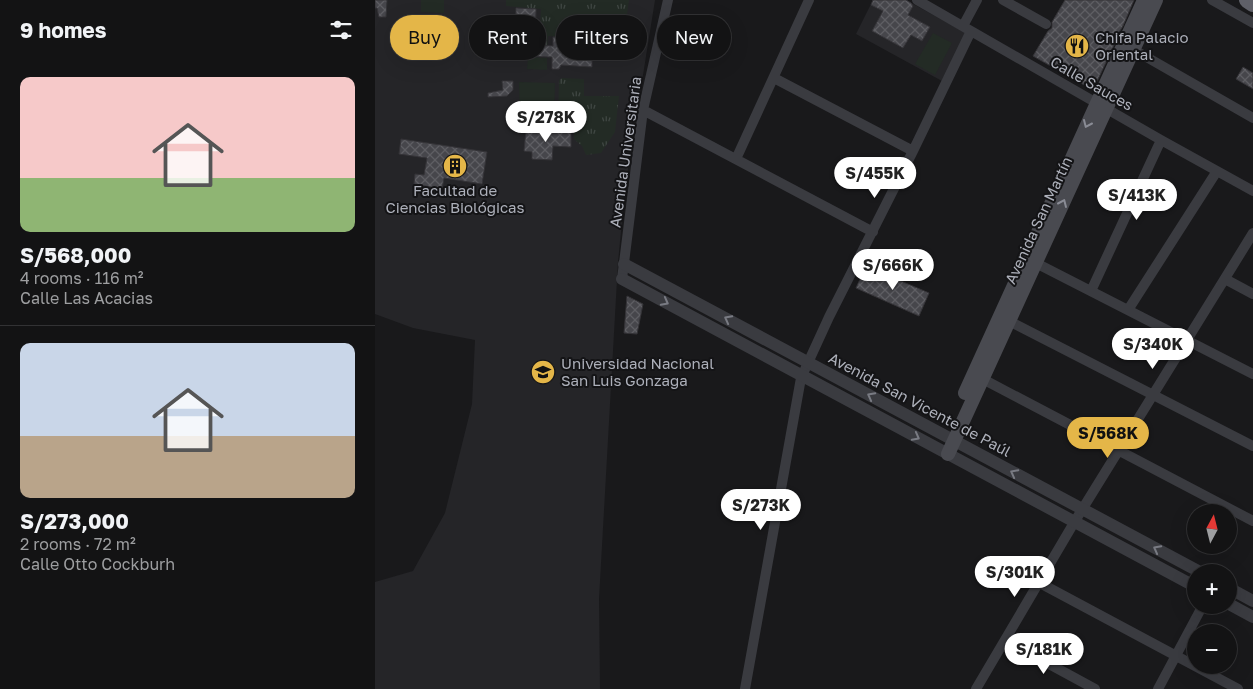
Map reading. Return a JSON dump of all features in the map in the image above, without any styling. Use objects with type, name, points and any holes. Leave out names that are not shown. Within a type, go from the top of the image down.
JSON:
[{"type":"highway","points":[[1247,0],[1253,4]]},
{"type":"main road","name":"Avenida San Martín","points":[[1129,47],[1144,0]]},
{"type":"main road","name":"Avenida San Martín","points":[[944,452],[1129,47],[1156,0]]},
{"type":"street","name":"Avenida Universitaria","points":[[622,279],[643,110],[668,0]]},
{"type":"street","points":[[736,159],[809,0]]},
{"type":"street","name":"Calle Sauces","points":[[917,0],[1253,191]]},
{"type":"street","points":[[745,689],[801,378],[829,317],[913,151],[967,28],[977,0]]},
{"type":"street","points":[[1003,0],[1046,24]]},
{"type":"street","points":[[1212,0],[1253,23]]},
{"type":"street","points":[[1129,47],[1253,118]]},
{"type":"street","points":[[774,78],[913,151]]},
{"type":"street","points":[[643,110],[873,232]]},
{"type":"street","points":[[1091,291],[1161,140]]},
{"type":"street","points":[[1128,310],[1217,171]]},
{"type":"street","points":[[976,689],[1082,509],[1253,233]]},
{"type":"street","points":[[1031,260],[1253,374]]},
{"type":"street","name":"Avenida San Vicente de Paúl","points":[[624,264],[1187,565]]},
{"type":"street","name":"Avenida San Vicente de Paúl","points":[[622,279],[1187,582]]},
{"type":"street","points":[[1225,279],[1253,294]]},
{"type":"street","points":[[1005,319],[1253,446]]},
{"type":"street","points":[[978,377],[1253,521]]},
{"type":"street","points":[[1039,582],[1237,689]]},
{"type":"street","points":[[1237,592],[1253,601]]},
{"type":"street","points":[[1237,608],[1253,617]]},
{"type":"street","points":[[1158,689],[1198,614]]},
{"type":"street","points":[[1005,640],[1095,689]]},
{"type":"shaded area","name":"Universidad Nacional San Luis Gonzaga","points":[[375,0],[655,0],[647,50],[647,15],[556,15],[556,60],[645,60],[626,181],[618,262],[599,599],[600,689],[375,689],[375,582],[413,571],[445,513],[472,404],[475,340],[413,328],[375,314]]},
{"type":"shaded area","points":[[873,0],[906,0],[966,33],[942,81],[856,34]]},
{"type":"green space","points":[[421,0],[444,0],[444,13],[421,12]]},
{"type":"green space","points":[[506,0],[629,0],[627,15],[556,15],[556,36],[548,36],[547,47],[546,15],[541,15],[541,9],[506,6]]},
{"type":"green space","points":[[933,33],[952,43],[935,75],[915,64]]},
{"type":"green space","points":[[547,58],[547,70],[527,69],[528,60],[546,60]]},
{"type":"green space","points":[[562,78],[584,79],[584,96],[619,96],[615,132],[601,153],[586,155],[582,146],[574,139],[574,126],[560,125],[558,120],[559,80]]},
{"type":"green space","points":[[519,82],[555,83],[554,120],[551,124],[525,124],[520,120]]},
{"type":"building","points":[[375,0],[387,0],[386,17],[379,17],[377,8],[375,8]]},
{"type":"building","points":[[873,0],[906,0],[911,3],[913,6],[908,15],[930,27],[922,41],[911,35],[903,48],[872,31],[883,11],[871,5]]},
{"type":"building","name":"Chifa Palacio Oriental","points":[[1065,0],[1134,0],[1123,26],[1114,40],[1115,43],[1093,90],[1033,56],[1048,31],[1052,28],[1052,22]]},
{"type":"building","points":[[516,8],[536,9],[536,15],[516,15]]},
{"type":"building","points":[[553,37],[556,37],[556,60],[592,60],[592,67],[561,65],[559,69],[552,69],[552,57],[546,57],[546,46],[553,46]]},
{"type":"building","points":[[1243,67],[1253,73],[1253,89],[1236,79]]},
{"type":"building","points":[[502,81],[513,81],[513,90],[507,96],[488,97],[488,93],[503,90]]},
{"type":"building","points":[[526,130],[571,132],[571,147],[553,146],[552,160],[532,159],[532,152],[524,151]]},
{"type":"building","name":"Facultad de Ciencias Biológicas","points":[[401,139],[487,152],[482,184],[444,178],[442,189],[414,184],[415,174],[424,175],[427,158],[399,154]]},
{"type":"building","points":[[866,266],[929,293],[919,316],[856,288]]},
{"type":"building","points":[[627,296],[643,304],[637,334],[624,333]]},
{"type":"place","name":"Chifa Palacio Oriental","points":[[1077,46]]},
{"type":"place","name":"Facultad de Ciencias Biológicas","points":[[455,166]]},
{"type":"place","name":"Universidad Nacional San Luis Gonzaga","points":[[543,372]]}]
